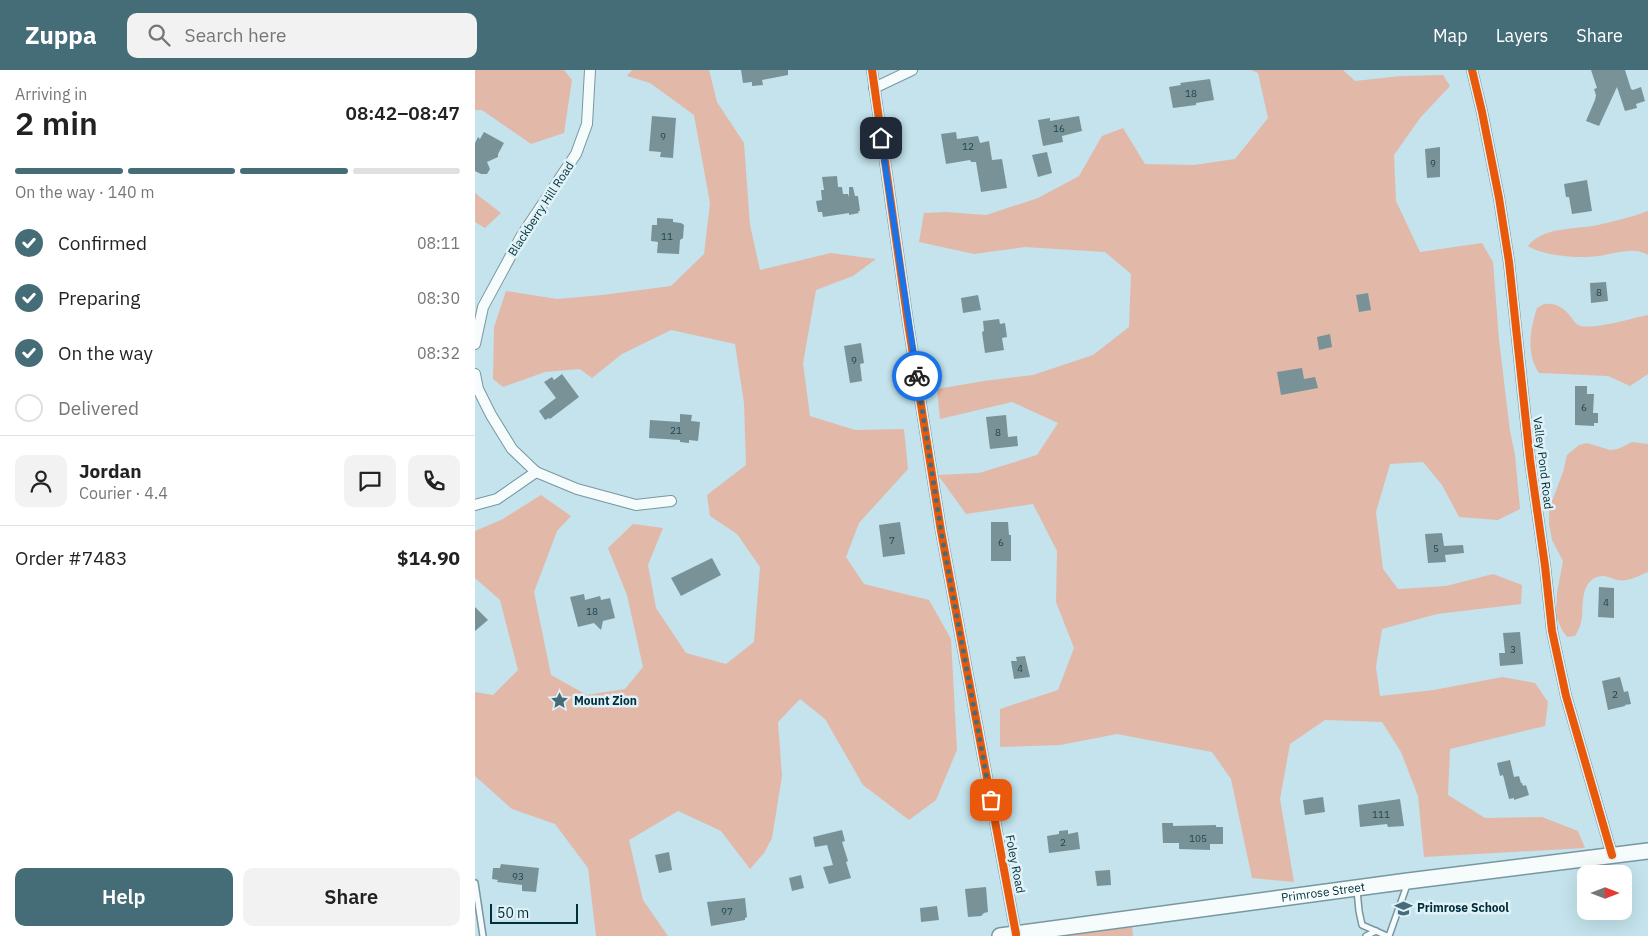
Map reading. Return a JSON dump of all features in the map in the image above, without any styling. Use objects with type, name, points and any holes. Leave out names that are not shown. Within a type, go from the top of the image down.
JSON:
[{"type":"main road","name":"Primrose Street","points":[[1000,936],[1648,851]]},
{"type":"street","name":"Blackberry Hill Road","points":[[475,344],[483,307],[522,235],[576,154],[587,124],[590,70]]},
{"type":"street","name":"Foley Road","points":[[872,70],[908,323],[941,531],[1016,934]]},
{"type":"street","points":[[874,88],[913,70]]},
{"type":"street","name":"Valley Pond Road","points":[[1472,70],[1499,198],[1509,262],[1530,460],[1552,631],[1566,696],[1612,855]]},
{"type":"street","points":[[475,374],[478,389],[491,416],[512,449],[536,472],[577,489],[636,505],[671,501]]},
{"type":"street","points":[[475,505],[497,499],[536,472]]},
{"type":"lane","points":[[1357,888],[1362,925],[1388,936],[1408,881]]},
{"type":"lane","points":[[475,883],[483,936]]},
{"type":"lane","points":[[1366,936],[1377,931]]},
{"type":"shaded area","points":[[475,70],[564,70],[572,80],[564,133],[531,144],[482,110],[475,110]]},
{"type":"shaded area","points":[[632,70],[709,70],[717,102],[744,143],[750,225],[760,270],[831,253],[876,259],[853,276],[816,290],[803,363],[810,416],[855,430],[904,429],[908,469],[859,523],[846,557],[864,584],[929,600],[951,639],[957,750],[936,800],[909,820],[863,785],[825,719],[800,699],[778,722],[782,776],[772,838],[764,853],[750,869],[721,831],[678,811],[629,840],[643,900],[668,936],[596,936],[588,868],[555,824],[512,809],[475,776],[475,692],[493,695],[518,670],[500,600],[475,578],[475,531],[501,520],[541,495],[571,516],[557,531],[534,592],[551,675],[587,695],[625,689],[643,667],[627,595],[608,548],[633,524],[663,528],[648,565],[656,608],[686,653],[726,664],[754,642],[760,567],[737,534],[710,516],[707,495],[746,465],[744,403],[735,344],[671,330],[622,354],[592,378],[580,369],[545,372],[503,387],[493,379],[494,327],[506,291],[557,299],[671,286],[704,254],[710,203],[694,115],[650,83],[627,76]]},
{"type":"shaded area","points":[[1251,70],[1343,70],[1355,81],[1401,76],[1443,75],[1450,86],[1420,118],[1394,155],[1396,201],[1420,252],[1482,243],[1493,262],[1499,340],[1510,431],[1515,455],[1520,509],[1498,520],[1459,517],[1442,485],[1423,462],[1390,464],[1376,512],[1383,569],[1398,589],[1446,586],[1493,574],[1522,585],[1521,604],[1437,614],[1382,629],[1376,667],[1380,696],[1434,690],[1502,677],[1535,683],[1548,702],[1545,726],[1450,749],[1448,795],[1485,818],[1542,817],[1578,831],[1585,848],[1424,857],[1418,796],[1401,752],[1382,722],[1325,720],[1290,744],[1280,799],[1294,882],[1252,878],[1231,779],[1212,752],[1117,734],[1060,745],[1000,747],[1000,709],[1058,690],[1074,648],[1056,602],[1057,551],[1033,504],[966,514],[938,475],[979,473],[1037,455],[1058,423],[1012,402],[940,419],[937,389],[1033,375],[1093,355],[1129,327],[1131,274],[1105,252],[1025,247],[974,254],[919,242],[924,213],[946,212],[986,215],[1038,198],[1079,176],[1102,136],[1123,128],[1145,164],[1194,165],[1235,159],[1268,118],[1258,73]]},
{"type":"shaded area","points":[[475,193],[501,213],[485,228],[475,222]]},
{"type":"shaded area","points":[[1648,211],[1648,255],[1636,251],[1624,251],[1590,257],[1572,257],[1543,252],[1528,246],[1542,235],[1551,232],[1598,225]]},
{"type":"shaded area","points":[[1544,304],[1559,306],[1578,325],[1584,326],[1602,325],[1648,315],[1648,374],[1630,386],[1608,376],[1539,373],[1532,358],[1531,333],[1537,308]]},
{"type":"shaded area","points":[[1632,442],[1648,444],[1648,572],[1625,580],[1603,576],[1596,577],[1591,581],[1583,598],[1579,629],[1575,636],[1567,637],[1556,616],[1557,593],[1563,561],[1552,540],[1549,509],[1563,472],[1567,455],[1579,445],[1587,443],[1610,450],[1618,449]]},
{"type":"shaded area","points":[[1132,927],[1133,936],[1063,936]]},
{"type":"building","points":[[741,70],[788,70],[788,75],[762,80],[763,85],[752,86],[752,82],[743,83]]},
{"type":"building","points":[[1591,70],[1625,70],[1631,89],[1641,87],[1645,101],[1636,104],[1637,108],[1625,111],[1617,87],[1599,126],[1586,121],[1595,100],[1594,89],[1597,88]]},
{"type":"building","points":[[1210,79],[1214,100],[1173,108],[1169,87],[1181,85],[1180,83]]},
{"type":"building","points":[[652,116],[676,118],[673,158],[660,157],[661,152],[649,151]]},
{"type":"building","points":[[1079,116],[1082,131],[1062,136],[1063,142],[1043,146],[1038,120],[1050,118],[1050,121]]},
{"type":"building","points":[[484,132],[504,143],[498,157],[487,162],[490,169],[487,174],[481,174],[475,171],[475,143]]},
{"type":"building","points":[[956,132],[957,139],[978,136],[980,143],[989,141],[992,160],[1002,159],[1007,188],[981,192],[976,162],[971,162],[970,160],[946,164],[941,134]]},
{"type":"building","points":[[1440,147],[1440,177],[1427,178],[1425,149]]},
{"type":"building","points":[[1047,152],[1052,173],[1038,177],[1032,155]]},
{"type":"building","points":[[837,176],[838,187],[842,187],[843,194],[848,194],[849,197],[849,187],[853,187],[855,196],[858,196],[860,211],[858,211],[859,213],[849,215],[849,213],[823,217],[822,212],[818,212],[816,201],[822,200],[821,190],[824,190],[822,177]]},
{"type":"building","points":[[1587,180],[1592,211],[1572,214],[1564,184]]},
{"type":"building","points":[[657,218],[673,219],[673,222],[684,225],[679,254],[657,253],[658,242],[651,241],[652,225],[657,225]]},
{"type":"building","points":[[1606,282],[1608,301],[1591,303],[1590,283]]},
{"type":"building","points":[[1368,293],[1371,310],[1359,312],[1356,295]]},
{"type":"building","points":[[978,295],[981,310],[963,313],[961,298]]},
{"type":"building","points":[[999,319],[1000,324],[1005,323],[1007,337],[1002,338],[1004,350],[985,353],[982,332],[984,331],[983,321]]},
{"type":"building","points":[[1330,334],[1332,347],[1319,350],[1317,337]]},
{"type":"building","points":[[861,343],[864,363],[860,364],[862,381],[850,383],[844,346]]},
{"type":"building","points":[[1302,368],[1304,379],[1315,377],[1318,388],[1281,395],[1277,372]]},
{"type":"building","points":[[562,374],[579,397],[550,419],[545,420],[539,411],[556,398],[544,382],[552,377],[554,380]]},
{"type":"building","points":[[1575,386],[1587,386],[1587,394],[1594,394],[1593,413],[1598,413],[1598,423],[1594,423],[1594,426],[1575,425]]},
{"type":"building","points":[[680,414],[692,415],[691,421],[700,422],[698,441],[689,440],[689,443],[680,442],[680,440],[649,438],[650,420],[680,422]]},
{"type":"building","points":[[1006,415],[1008,437],[1017,436],[1018,446],[990,449],[986,417]]},
{"type":"building","points":[[900,522],[905,554],[883,557],[879,525]]},
{"type":"building","points":[[991,522],[1008,522],[1009,535],[1011,535],[1011,561],[991,561]]},
{"type":"building","points":[[1442,533],[1444,546],[1463,545],[1464,553],[1445,555],[1446,562],[1428,563],[1425,534]]},
{"type":"building","points":[[712,558],[721,575],[681,596],[671,578]]},
{"type":"building","points":[[1599,587],[1614,588],[1614,618],[1598,617]]},
{"type":"building","points":[[584,594],[585,600],[600,596],[601,600],[610,598],[615,618],[603,621],[601,630],[594,623],[578,627],[570,597]]},
{"type":"building","points":[[475,607],[488,620],[475,631]]},
{"type":"building","points":[[1520,632],[1523,664],[1500,666],[1499,653],[1505,653],[1503,633]]},
{"type":"building","points":[[1025,656],[1030,677],[1014,679],[1011,661],[1017,661],[1016,657]]},
{"type":"building","points":[[1620,677],[1624,692],[1628,691],[1631,704],[1608,710],[1602,681]]},
{"type":"building","points":[[1510,760],[1514,777],[1519,776],[1523,786],[1526,785],[1529,795],[1514,800],[1514,798],[1509,799],[1503,775],[1500,776],[1497,763]]},
{"type":"building","points":[[1323,797],[1325,812],[1305,815],[1303,800]]},
{"type":"building","points":[[1400,799],[1404,826],[1388,827],[1387,824],[1360,827],[1358,805]]},
{"type":"building","points":[[1162,823],[1173,823],[1173,826],[1216,825],[1216,827],[1223,827],[1223,844],[1210,844],[1210,850],[1179,849],[1179,843],[1163,843]]},
{"type":"building","points":[[842,830],[845,841],[842,842],[851,878],[829,884],[823,867],[833,865],[827,845],[815,847],[813,837]]},
{"type":"building","points":[[1068,830],[1068,834],[1078,832],[1080,849],[1049,853],[1047,836],[1059,834],[1059,831]]},
{"type":"building","points":[[669,852],[672,870],[659,873],[655,855]]},
{"type":"building","points":[[501,864],[539,868],[536,892],[522,891],[522,885],[497,882],[498,880],[492,879],[493,868],[500,868]]},
{"type":"building","points":[[1110,870],[1111,885],[1097,886],[1095,871]]},
{"type":"building","points":[[801,875],[804,888],[792,891],[789,878]]},
{"type":"building","points":[[986,887],[988,912],[981,916],[968,917],[965,889]]},
{"type":"building","points":[[745,898],[747,917],[745,920],[711,926],[707,902]]},
{"type":"building","points":[[937,906],[939,920],[921,922],[920,908]]},
{"type":"cycle path","points":[[872,70],[908,323],[941,531],[1016,934]]},
{"type":"cycle path","points":[[1472,70],[1499,198],[1509,262],[1530,460],[1552,631],[1566,696],[1612,855]]},
{"type":"way so far","points":[[917,376],[941,531],[991,800]]},
{"type":"place","name":"Mount Zion","points":[[560,701]]},
{"type":"place","name":"Primrose School","points":[[1403,908]]},
{"type":"route","points":[[881,138],[917,376]]}]
